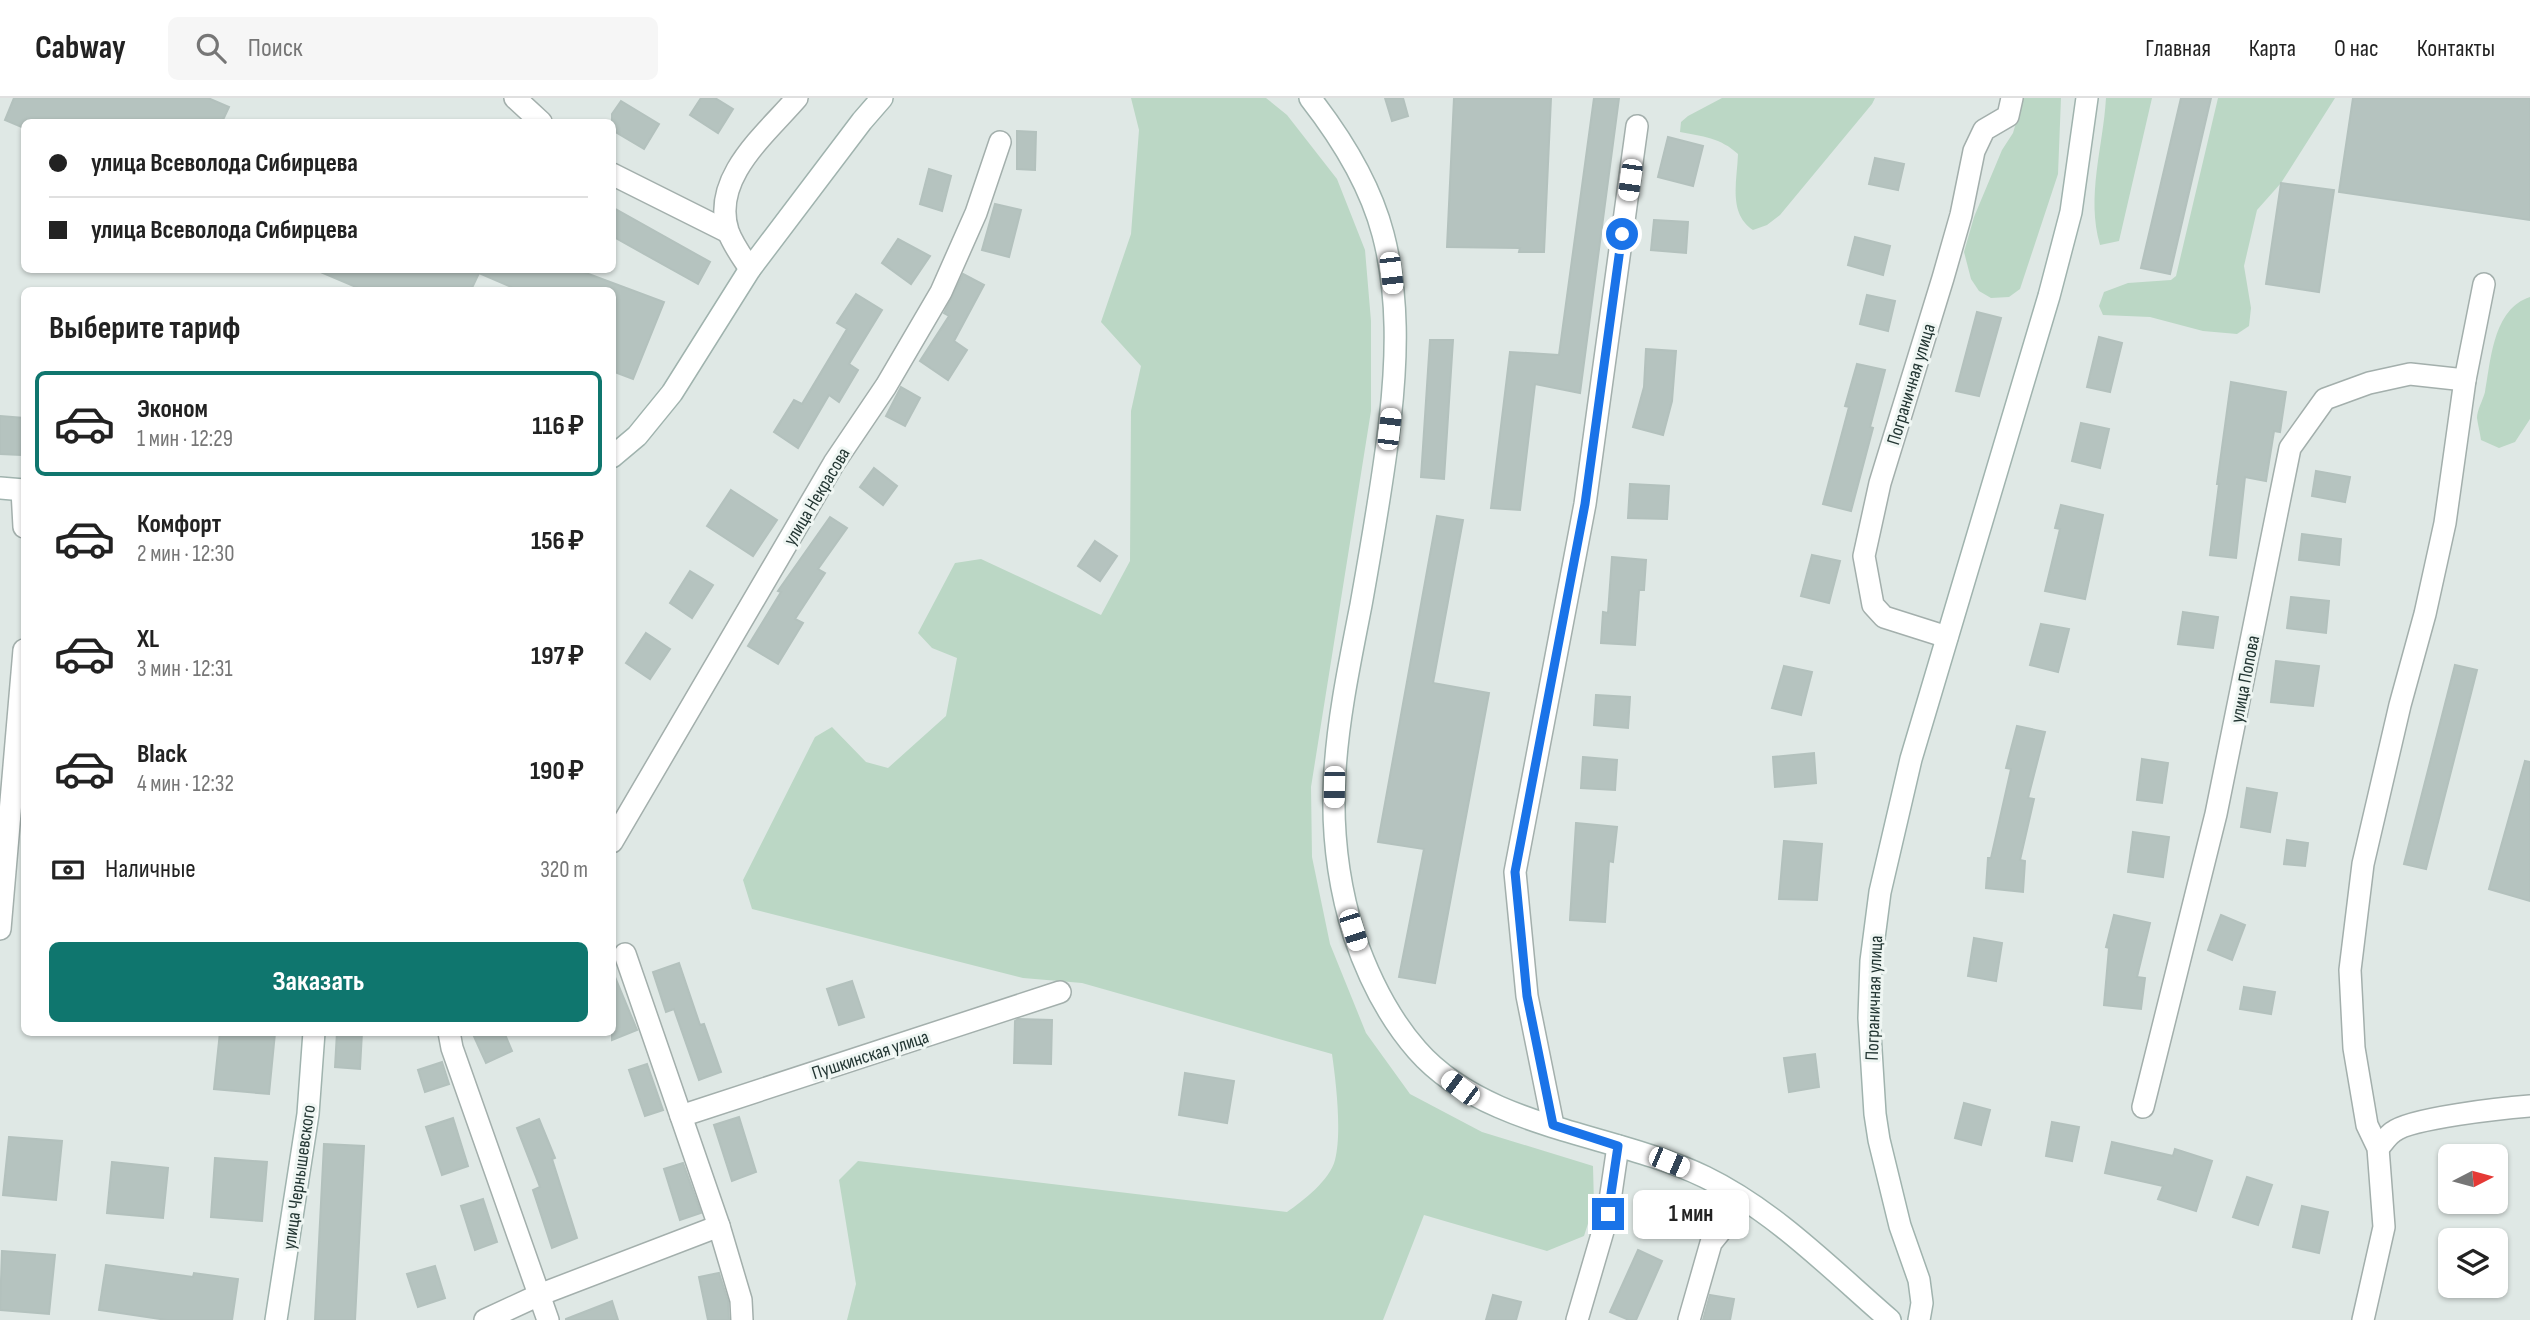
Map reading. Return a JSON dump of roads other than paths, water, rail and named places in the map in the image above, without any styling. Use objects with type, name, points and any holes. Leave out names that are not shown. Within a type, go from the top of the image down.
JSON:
[{"type":"street","points":[[515,98],[538,119]]},
{"type":"street","points":[[750,270],[729,232],[725,214],[726,193],[737,168],[797,98]]},
{"type":"street","points":[[616,454],[636,436],[672,393],[750,270],[882,98]]},
{"type":"street","points":[[1310,98],[1331,125],[1371,197],[1383,235],[1395,310],[1396,350],[1381,497],[1342,702],[1334,759],[1336,860],[1345,906],[1377,991],[1398,1027],[1418,1051],[1436,1070],[1460,1088],[1511,1112],[1669,1162],[1708,1178],[1781,1226],[1890,1320]]},
{"type":"street","name":"Пограничная улица","points":[[1947,637],[1884,617],[1873,605],[1864,556],[1880,483],[1950,253],[1974,151],[1984,130],[2008,116],[2012,98]]},
{"type":"street","name":"Пограничная улица","points":[[1919,1320],[1922,1303],[1919,1280],[1900,1226],[1875,1114],[1869,1017],[1871,961],[1880,892],[1895,824],[1947,637],[2065,236],[2071,212],[2087,98]]},
{"type":"street","points":[[1553,1125],[1527,996],[1515,872],[1585,504],[1637,126]]},
{"type":"street","name":"улица Некрасова","points":[[616,835],[827,474],[886,386],[940,292],[976,213],[1000,142]]},
{"type":"street","points":[[616,176],[729,232]]},
{"type":"street","points":[[2363,1320],[2384,1227],[2378,1148],[2367,1125],[2354,1048],[2350,970],[2363,864],[2445,523],[2465,380],[2484,284]]},
{"type":"street","name":"улица Попова","points":[[2143,1107],[2216,814],[2290,448],[2325,399],[2369,383],[2410,374],[2465,380]]},
{"type":"street","points":[[0,488],[21,490]]},
{"type":"street","points":[[0,929],[21,685]]},
{"type":"street","points":[[625,954],[719,1226],[741,1300],[742,1320]]},
{"type":"street","name":"Пушкинская улица","points":[[681,1116],[1060,992]]},
{"type":"street","name":"улица Чернышевского","points":[[276,1320],[308,1114],[314,1036]]},
{"type":"street","points":[[450,1036],[548,1320]]},
{"type":"street","points":[[2378,1148],[2394,1130],[2416,1123],[2487,1110],[2530,1106]]},
{"type":"street","points":[[1577,1320],[1608,1214],[1618,1146]]},
{"type":"street","points":[[1689,1320],[1711,1243],[1745,1201]]},
{"type":"street","points":[[485,1320],[539,1295],[719,1226]]}]
